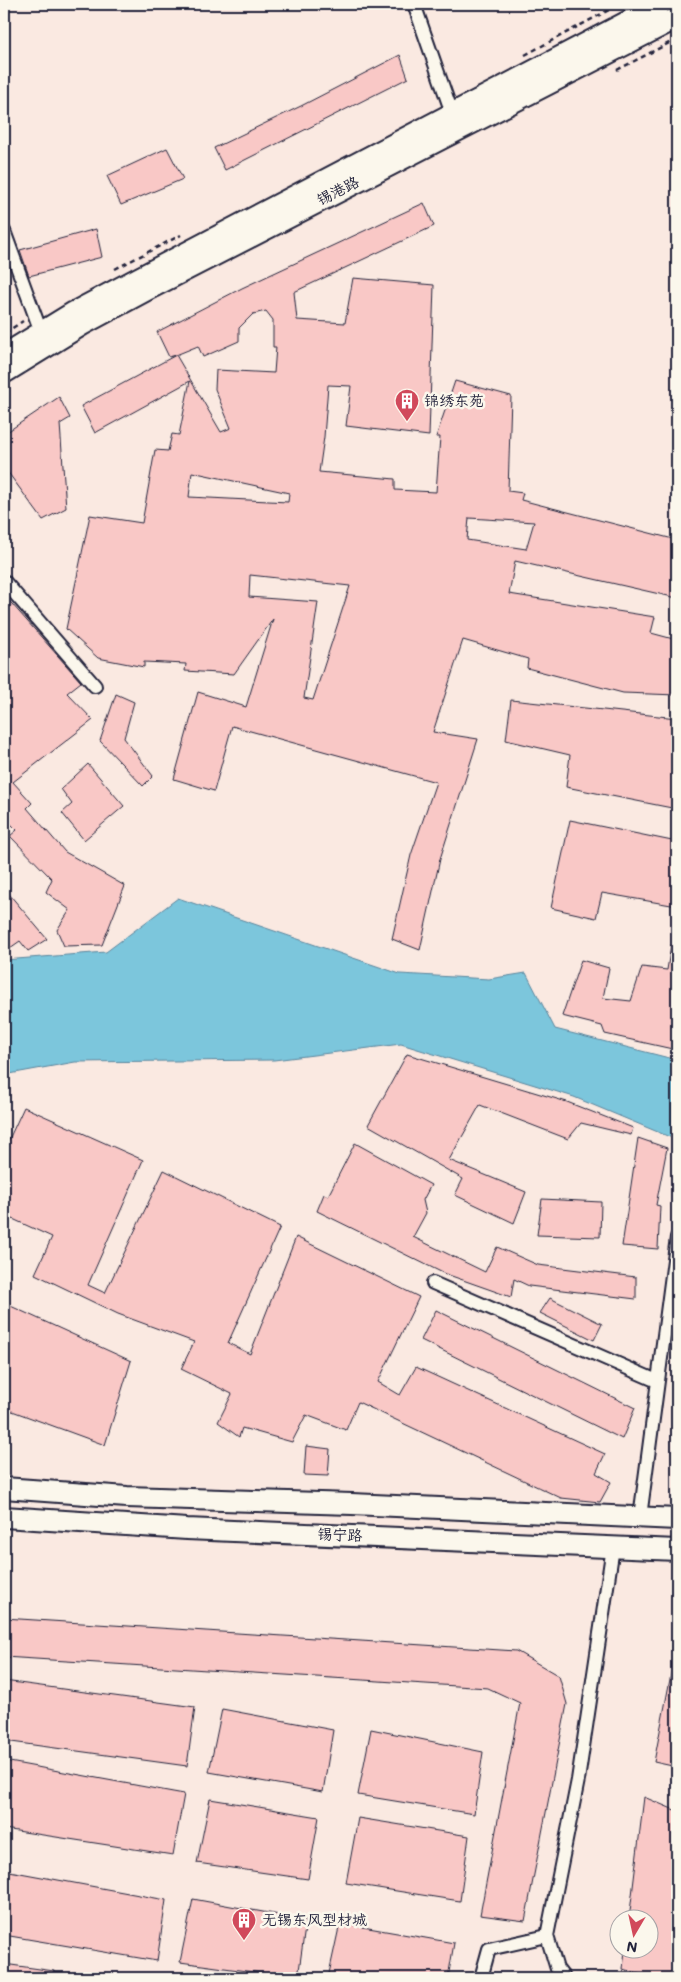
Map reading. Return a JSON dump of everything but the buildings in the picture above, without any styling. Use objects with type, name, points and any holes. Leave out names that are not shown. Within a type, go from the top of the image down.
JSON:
[{"type":"main road","name":"锡港路","points":[[4,355],[140,276],[661,4]]},
{"type":"main road","name":"锡港路","points":[[4,373],[82,325],[147,290],[677,18]]},
{"type":"main road","name":"锡宁路","points":[[4,1488],[126,1497],[352,1504],[677,1519]]},
{"type":"main road","name":"锡宁路","points":[[4,1517],[187,1529],[677,1550]]},
{"type":"street","points":[[414,4],[452,114]]},
{"type":"street","points":[[4,231],[41,332]]},
{"type":"street","points":[[4,581],[94,686]]},
{"type":"street","points":[[640,1517],[677,1237]]},
{"type":"street","points":[[434,1283],[657,1381]]},
{"type":"street","points":[[564,1978],[557,1969],[547,1936],[578,1780],[613,1547]]},
{"type":"street","points":[[481,1978],[489,1949],[547,1936]]},
{"type":"water","points":[[178,898],[400,974],[489,979],[526,973],[555,1029],[677,1060],[677,1140],[574,1097],[401,1044],[274,1060],[75,1062],[4,1075],[4,960],[106,952]]},
{"type":"place","name":"锦绣东苑","points":[[407,422]]},
{"type":"place","name":"无锡东风型材城","points":[[244,1941]]}]
